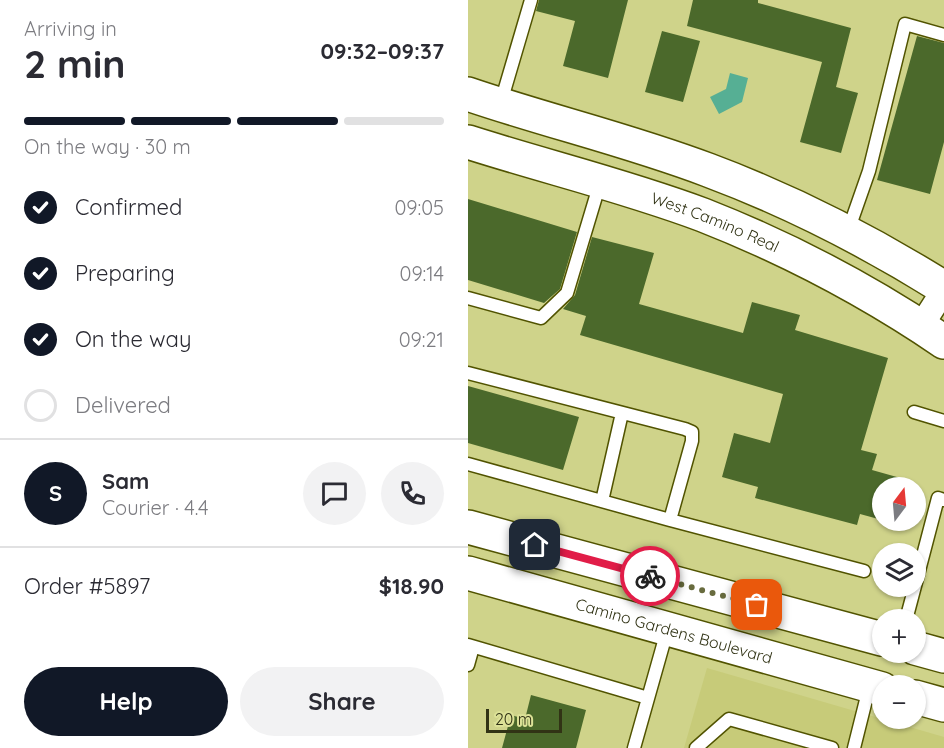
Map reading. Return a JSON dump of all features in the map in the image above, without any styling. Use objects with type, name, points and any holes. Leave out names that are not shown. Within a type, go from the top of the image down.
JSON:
[{"type":"street","points":[[468,94],[706,169],[792,205],[848,232],[944,289],[932,334]]},
{"type":"street","name":"West Camino Real","points":[[468,142],[658,199],[746,233],[805,260],[932,334]]},
{"type":"street","points":[[468,526],[872,636]]},
{"type":"street","name":"Camino Gardens Boulevard","points":[[468,573],[872,686]]},
{"type":"street","points":[[768,655],[779,611]]},
{"type":"street","points":[[926,651],[944,656]]},
{"type":"street","points":[[926,701],[944,705]]},
{"type":"lane","points":[[500,105],[531,0]]},
{"type":"lane","points":[[848,232],[869,171],[905,24],[944,35]]},
{"type":"lane","points":[[468,298],[541,318],[567,293],[601,182]]},
{"type":"lane","points":[[468,373],[692,432],[692,441],[670,520]]},
{"type":"lane","points":[[914,412],[944,421]]},
{"type":"lane","points":[[602,501],[622,413]]},
{"type":"lane","points":[[468,464],[864,571]]},
{"type":"lane","points":[[926,544],[938,498],[944,500]]},
{"type":"lane","points":[[634,748],[668,628]]},
{"type":"lane","points":[[468,665],[471,646],[648,698]]},
{"type":"lane","points":[[854,748],[872,698]]},
{"type":"lane","points":[[696,748],[729,719],[832,748]]},
{"type":"shaded area","points":[[707,668],[872,716],[872,729],[917,729],[944,737],[944,748],[684,748]]},
{"type":"water","points":[[730,73],[748,78],[742,102],[719,114],[710,97],[726,89]]},
{"type":"building","points":[[539,0],[628,0],[608,78],[563,66],[575,21],[536,11]]},
{"type":"building","points":[[693,0],[758,0],[758,3],[851,28],[836,87],[858,93],[841,153],[800,142],[822,62],[687,26]]},
{"type":"building","points":[[662,31],[700,41],[683,102],[645,92]]},
{"type":"building","points":[[917,36],[944,43],[944,142],[930,194],[877,180]]},
{"type":"building","points":[[468,199],[577,232],[560,289],[544,303],[468,280]]},
{"type":"building","points":[[592,237],[654,253],[639,304],[743,333],[752,302],[800,315],[795,330],[888,358],[861,450],[877,454],[872,470],[897,477],[872,477],[872,517],[860,514],[857,525],[755,498],[758,487],[722,477],[734,433],[770,443],[783,394],[580,335],[586,316],[563,309],[575,295]]},
{"type":"building","points":[[468,386],[579,417],[563,470],[468,443]]},
{"type":"building","points":[[531,695],[586,710],[576,748],[502,748],[511,715],[525,719]]},
{"type":"way so far","points":[[650,576],[757,605]]},
{"type":"route","points":[[535,545],[650,576]]}]
